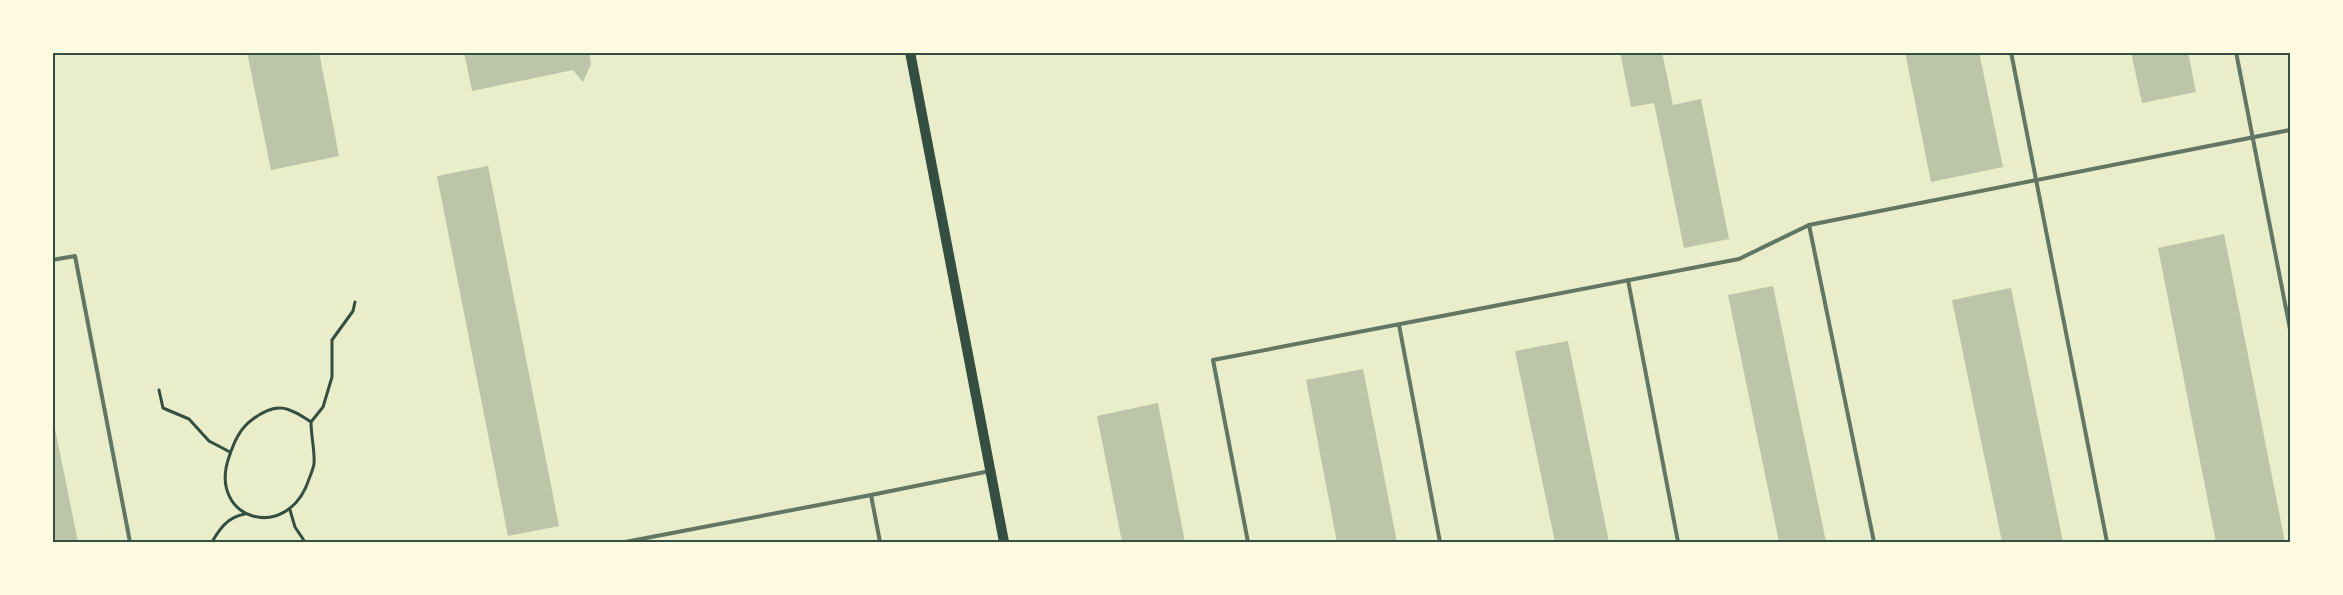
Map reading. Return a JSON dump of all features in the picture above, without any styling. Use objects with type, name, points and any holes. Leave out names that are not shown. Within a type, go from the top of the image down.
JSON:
[{"type":"main road","points":[[910,52],[1004,542]]},
{"type":"lane","points":[[2011,52],[2107,542]]},
{"type":"lane","points":[[2236,52],[2290,329]]},
{"type":"lane","points":[[1248,542],[1213,360],[1739,259],[1809,225],[2290,130]]},
{"type":"lane","points":[[1809,225],[1874,542]]},
{"type":"lane","points":[[52,260],[74,256],[130,542]]},
{"type":"lane","points":[[1628,280],[1678,542]]},
{"type":"lane","points":[[1399,324],[1440,542]]},
{"type":"lane","points":[[625,542],[990,471]]},
{"type":"lane","points":[[871,495],[880,542]]},
{"type":"path","points":[[212,542],[233,516],[245,514],[259,517],[278,516],[290,510],[304,493],[314,464],[311,422],[323,408],[332,377],[332,340],[352,311],[355,302]]},
{"type":"path","points":[[160,390],[163,408],[189,419],[209,441],[230,452]]},
{"type":"path","points":[[245,514],[232,502],[227,491],[225,468],[230,452],[244,426],[264,410],[282,407],[311,422]]},
{"type":"path","points":[[290,510],[295,527],[305,542]]},
{"type":"building","points":[[247,52],[319,52],[339,156],[271,170]]},
{"type":"building","points":[[464,52],[589,52],[591,64],[583,82],[573,70],[472,91]]},
{"type":"building","points":[[1620,52],[1662,52],[1673,105],[1701,99],[1729,239],[1684,248],[1654,103],[1631,107]]},
{"type":"building","points":[[1905,52],[1979,52],[2003,167],[1931,182]]},
{"type":"building","points":[[2131,52],[2188,52],[2196,92],[2142,103]]},
{"type":"building","points":[[488,166],[559,526],[508,536],[437,176]]},
{"type":"building","points":[[2224,234],[2285,542],[2216,542],[2158,248]]},
{"type":"building","points":[[1773,286],[1826,542],[1779,542],[1728,295]]},
{"type":"building","points":[[2011,288],[2063,542],[2002,542],[1952,300]]},
{"type":"building","points":[[1568,341],[1609,542],[1555,542],[1515,351]]},
{"type":"building","points":[[1363,369],[1397,542],[1337,542],[1306,380]]},
{"type":"building","points":[[1158,403],[1185,542],[1122,542],[1097,416]]},
{"type":"building","points":[[53,419],[78,542],[52,542]]}]
